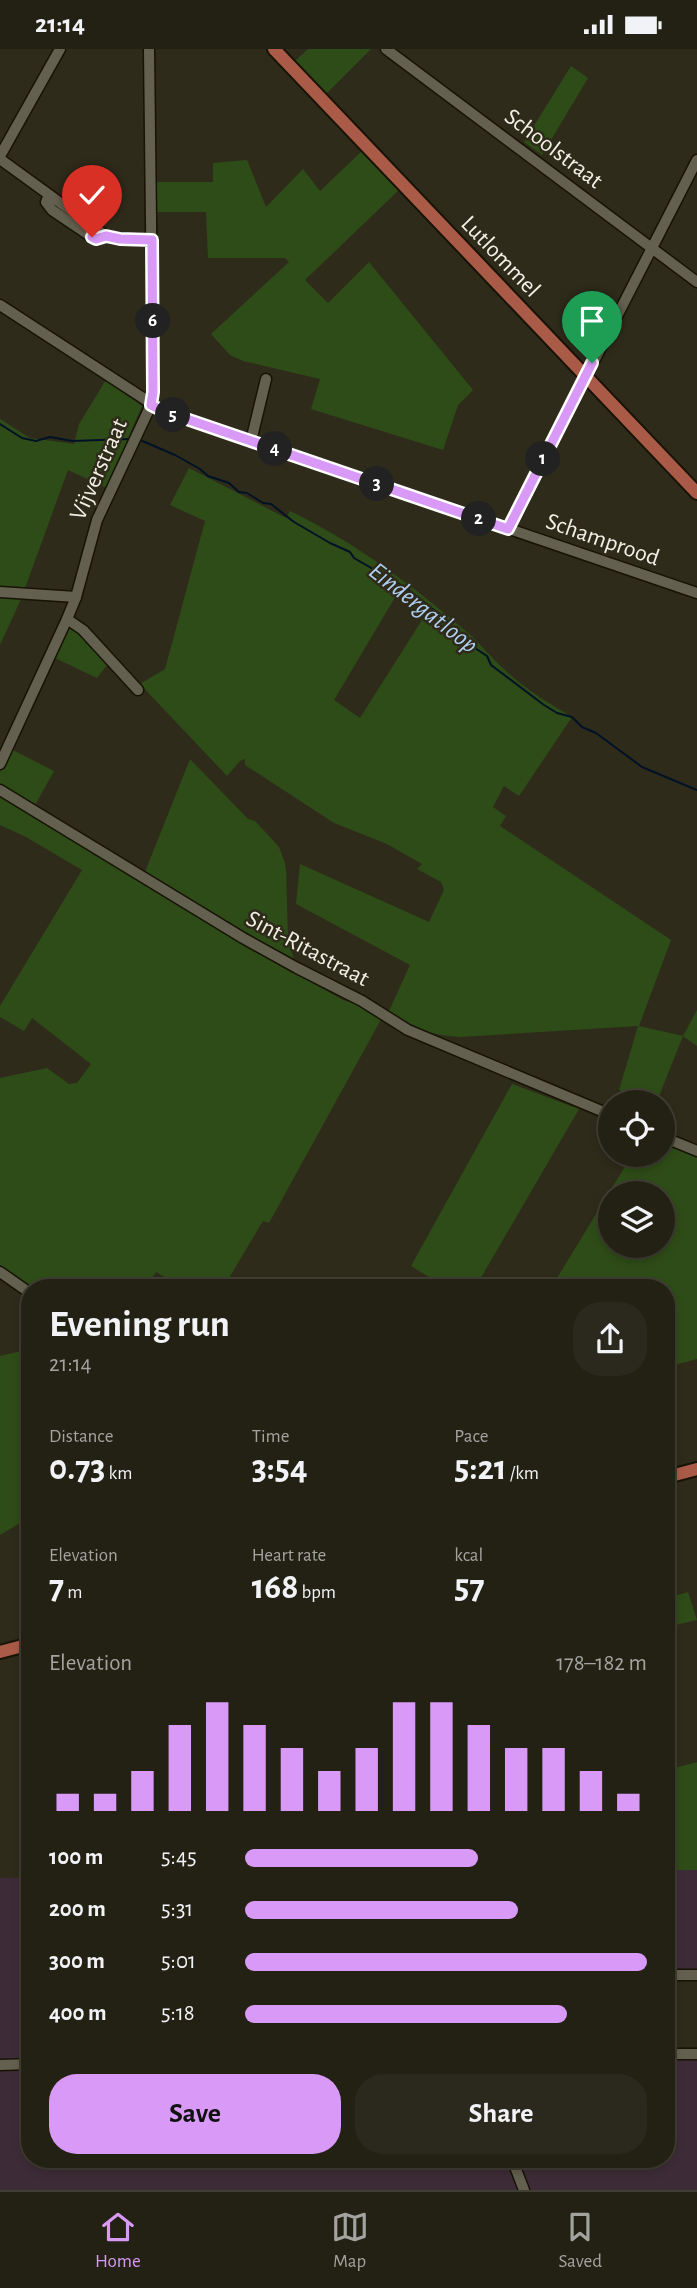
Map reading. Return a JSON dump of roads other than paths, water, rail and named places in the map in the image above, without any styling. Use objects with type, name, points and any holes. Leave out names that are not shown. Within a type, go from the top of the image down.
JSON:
[{"type":"main road","name":"Lutlommel","points":[[274,49],[697,493]]},
{"type":"main road","points":[[675,1475],[697,1469]]},
{"type":"main road","points":[[0,1652],[21,1646]]},
{"type":"street","points":[[60,49],[0,158],[106,236],[152,240]]},
{"type":"street","name":"Vijverstraat","points":[[0,764],[67,619],[76,597],[91,535],[151,405],[149,49]]},
{"type":"street","name":"Schoolstraat","points":[[387,49],[697,282]]},
{"type":"street","points":[[508,529],[697,160]]},
{"type":"street","name":"Schamprood","points":[[0,306],[163,411],[697,593]]},
{"type":"street","points":[[251,441],[266,379]]},
{"type":"street","points":[[0,592],[76,597]]},
{"type":"street","points":[[67,619],[83,630],[138,690]]},
{"type":"street","name":"Sint-Ritastraat","points":[[0,790],[254,944],[362,1001],[408,1030],[598,1110]]},
{"type":"street","points":[[675,1142],[697,1151]]},
{"type":"street","points":[[0,1272],[21,1287]]},
{"type":"street","points":[[675,1975],[697,1975]]},
{"type":"street","points":[[675,2054],[697,2054]]},
{"type":"street","points":[[0,2065],[21,2064]]},
{"type":"street","points":[[515,2168],[524,2190]]},
{"type":"waterway","name":"Eindergatloop","points":[[0,424],[22,438],[36,441],[50,437],[72,441],[130,439]]},
{"type":"waterway","name":"Eindergatloop","points":[[140,440],[175,455],[208,476],[229,483],[239,492],[271,504],[294,522],[350,552],[354,558],[406,588],[445,619],[463,640],[487,656],[491,665],[544,705],[557,713],[572,717],[582,727],[596,733],[642,767],[697,790]]}]
